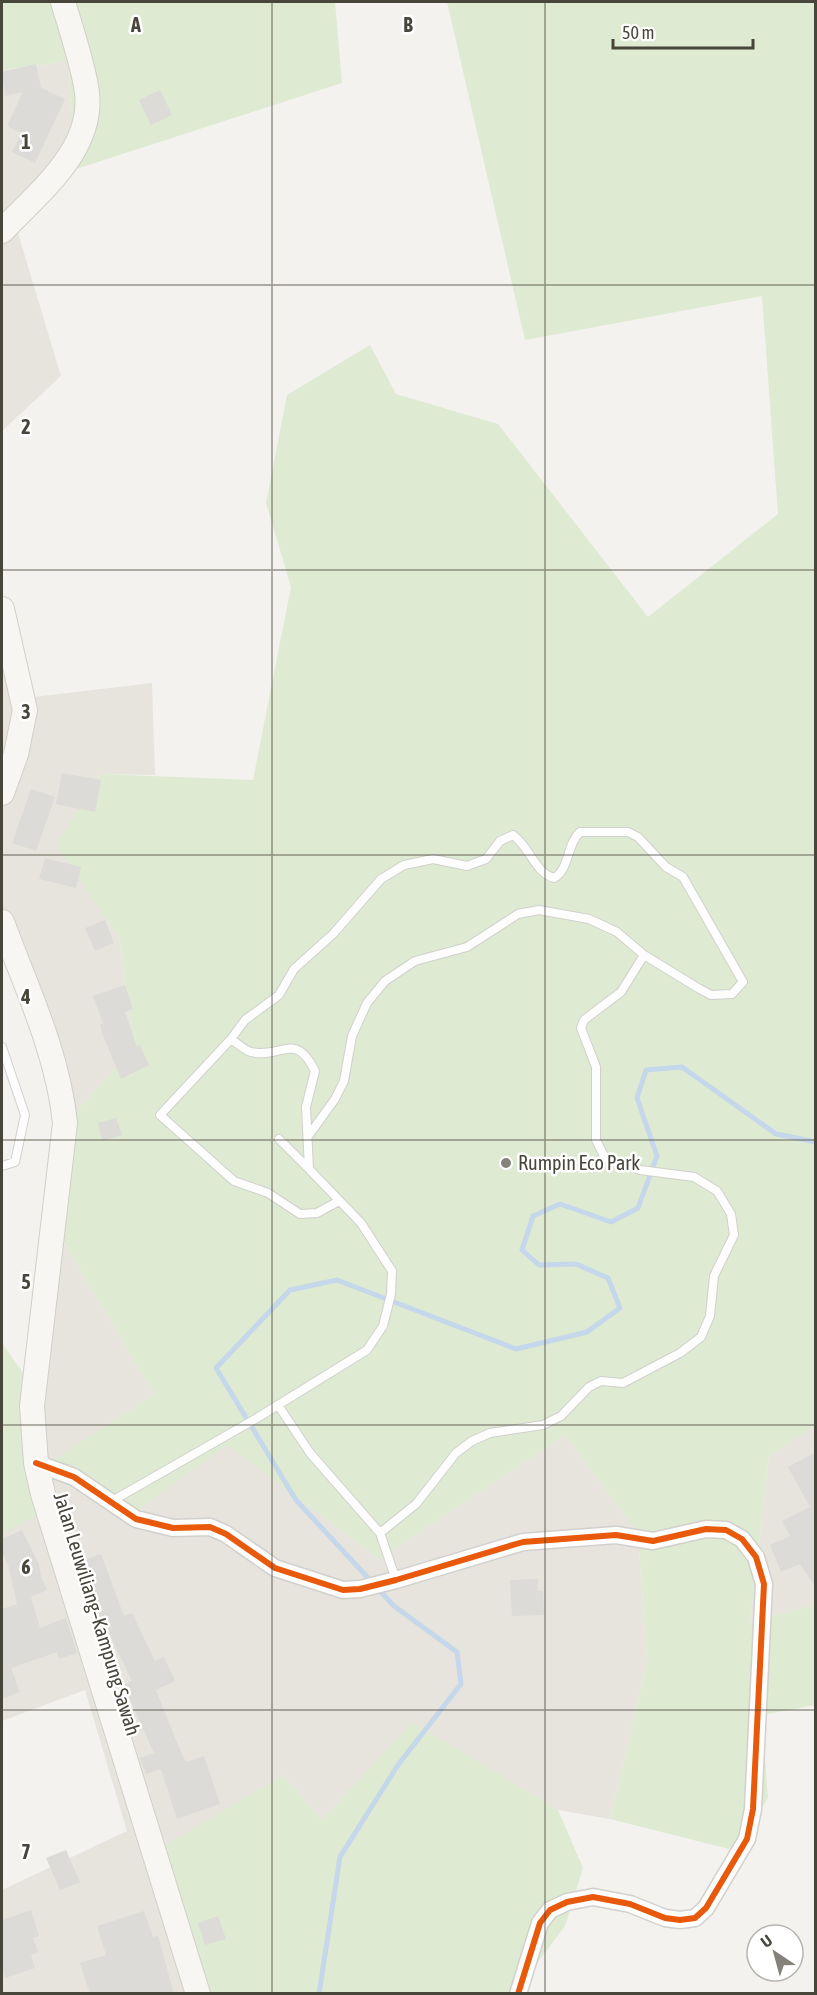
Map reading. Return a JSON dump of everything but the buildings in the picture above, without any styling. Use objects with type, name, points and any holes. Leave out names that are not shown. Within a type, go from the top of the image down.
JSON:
[{"type":"main road","points":[[2,231],[66,165],[84,129],[87,89],[63,2]]},
{"type":"main road","points":[[2,609],[25,710],[16,754],[2,793]]},
{"type":"main road","name":"Jalan Leuwiliang–Kampung Sawah","points":[[2,921],[49,1049],[62,1094],[65,1123],[32,1406],[36,1463],[43,1494],[198,1994]]},
{"type":"street","points":[[36,1463],[74,1477],[136,1519],[173,1528],[210,1527],[226,1534],[275,1568],[343,1590],[360,1589],[523,1542],[616,1535],[653,1541],[706,1529],[726,1530],[742,1539],[756,1557],[764,1584],[753,1809],[747,1839],[706,1908],[695,1918],[680,1920],[665,1918],[630,1904],[593,1897],[567,1902],[550,1910],[540,1923],[518,1994]]},
{"type":"lane","points":[[309,1135],[325,1115],[344,1081],[352,1035],[368,1003],[385,981],[415,961],[467,947],[518,914],[539,910],[589,919],[617,932],[644,955],[711,994],[732,994],[742,982],[683,877],[666,867],[638,837],[628,832],[580,832],[572,841],[563,870],[554,878],[542,871],[519,839],[513,835],[506,836],[486,859],[467,866],[433,859],[404,865],[381,879],[333,934],[294,969],[279,994],[245,1020],[231,1039],[160,1115],[234,1181],[268,1193],[300,1214],[317,1213],[339,1201]]},
{"type":"lane","points":[[380,1533],[416,1504],[456,1452],[472,1441],[490,1433],[543,1425],[561,1416],[589,1387],[601,1381],[623,1383],[680,1353],[701,1336],[710,1316],[714,1276],[734,1235],[731,1214],[717,1191],[694,1178],[640,1170],[605,1158],[596,1140],[596,1067],[581,1028],[584,1020],[621,992],[644,955]]},
{"type":"lane","points":[[231,1039],[249,1052],[266,1053],[282,1048],[296,1048],[309,1059],[315,1071],[306,1107],[309,1168]]},
{"type":"lane","points":[[2,1047],[25,1115],[15,1162],[2,1166]]},
{"type":"lane","points":[[112,1501],[257,1418],[367,1350],[383,1326],[391,1294],[392,1271],[361,1223],[279,1139]]},
{"type":"lane","points":[[278,1405],[310,1453],[380,1533],[390,1581]]},
{"type":"shaded area","points":[[69,61],[73,170],[15,223],[61,376],[2,431],[2,70]]},
{"type":"shaded area","points":[[2,599],[25,698],[152,683],[155,775],[101,774],[57,845],[119,938],[134,1048],[70,1118],[2,926]]},
{"type":"shaded area","points":[[51,1221],[154,1394],[39,1470],[130,1515],[227,1444],[379,1559],[565,1435],[638,1534],[647,1662],[610,1819],[558,1810],[412,1723],[322,1820],[283,1775],[159,1850],[202,1993],[2,1993],[2,1890],[127,1831],[85,1690],[2,1721],[2,1532],[45,1512],[23,1373]]},
{"type":"shaded area","points":[[815,1425],[815,1605],[750,1622],[769,1456]]},
{"type":"green space","points":[[2,2],[335,2],[342,83],[73,170],[69,61],[2,70]]},
{"type":"green space","points":[[447,2],[815,2],[816,1425],[769,1456],[750,1622],[815,1605],[816,1705],[762,1715],[768,1798],[733,1850],[610,1819],[647,1662],[638,1534],[565,1435],[379,1559],[227,1445],[130,1515],[39,1470],[45,1513],[2,1532],[2,1343],[23,1373],[38,1470],[154,1394],[51,1221],[70,1118],[134,1048],[119,938],[56,845],[101,774],[253,780],[291,587],[266,503],[287,395],[370,345],[396,394],[498,424],[648,617],[778,514],[762,296],[525,340]]},
{"type":"green space","points":[[412,1722],[558,1810],[583,1868],[565,1926],[515,1993],[202,1994],[159,1849],[283,1775],[322,1820]]},
{"type":"waterway","points":[[319,1994],[340,1857],[398,1765],[461,1684],[457,1652],[394,1606],[296,1500],[216,1368],[290,1290],[337,1280],[516,1349],[587,1332],[620,1308],[608,1278],[576,1264],[539,1265],[522,1250],[533,1216],[560,1204],[611,1222],[638,1208],[657,1156],[637,1098],[646,1070],[682,1067],[776,1134],[816,1142]]},
{"type":"cycle path","points":[[36,1463],[74,1477],[136,1519],[173,1528],[210,1527],[226,1534],[275,1568],[343,1590],[360,1589],[396,1580],[523,1542],[616,1535],[653,1541],[706,1529],[726,1530],[742,1539],[756,1557],[764,1584],[753,1809],[747,1839],[706,1908],[695,1918],[680,1920],[665,1918],[630,1904],[593,1897],[567,1902],[550,1910],[540,1923],[518,1994]]},
{"type":"place","name":"Rumpin Eco Park","points":[[506,1163]]}]
